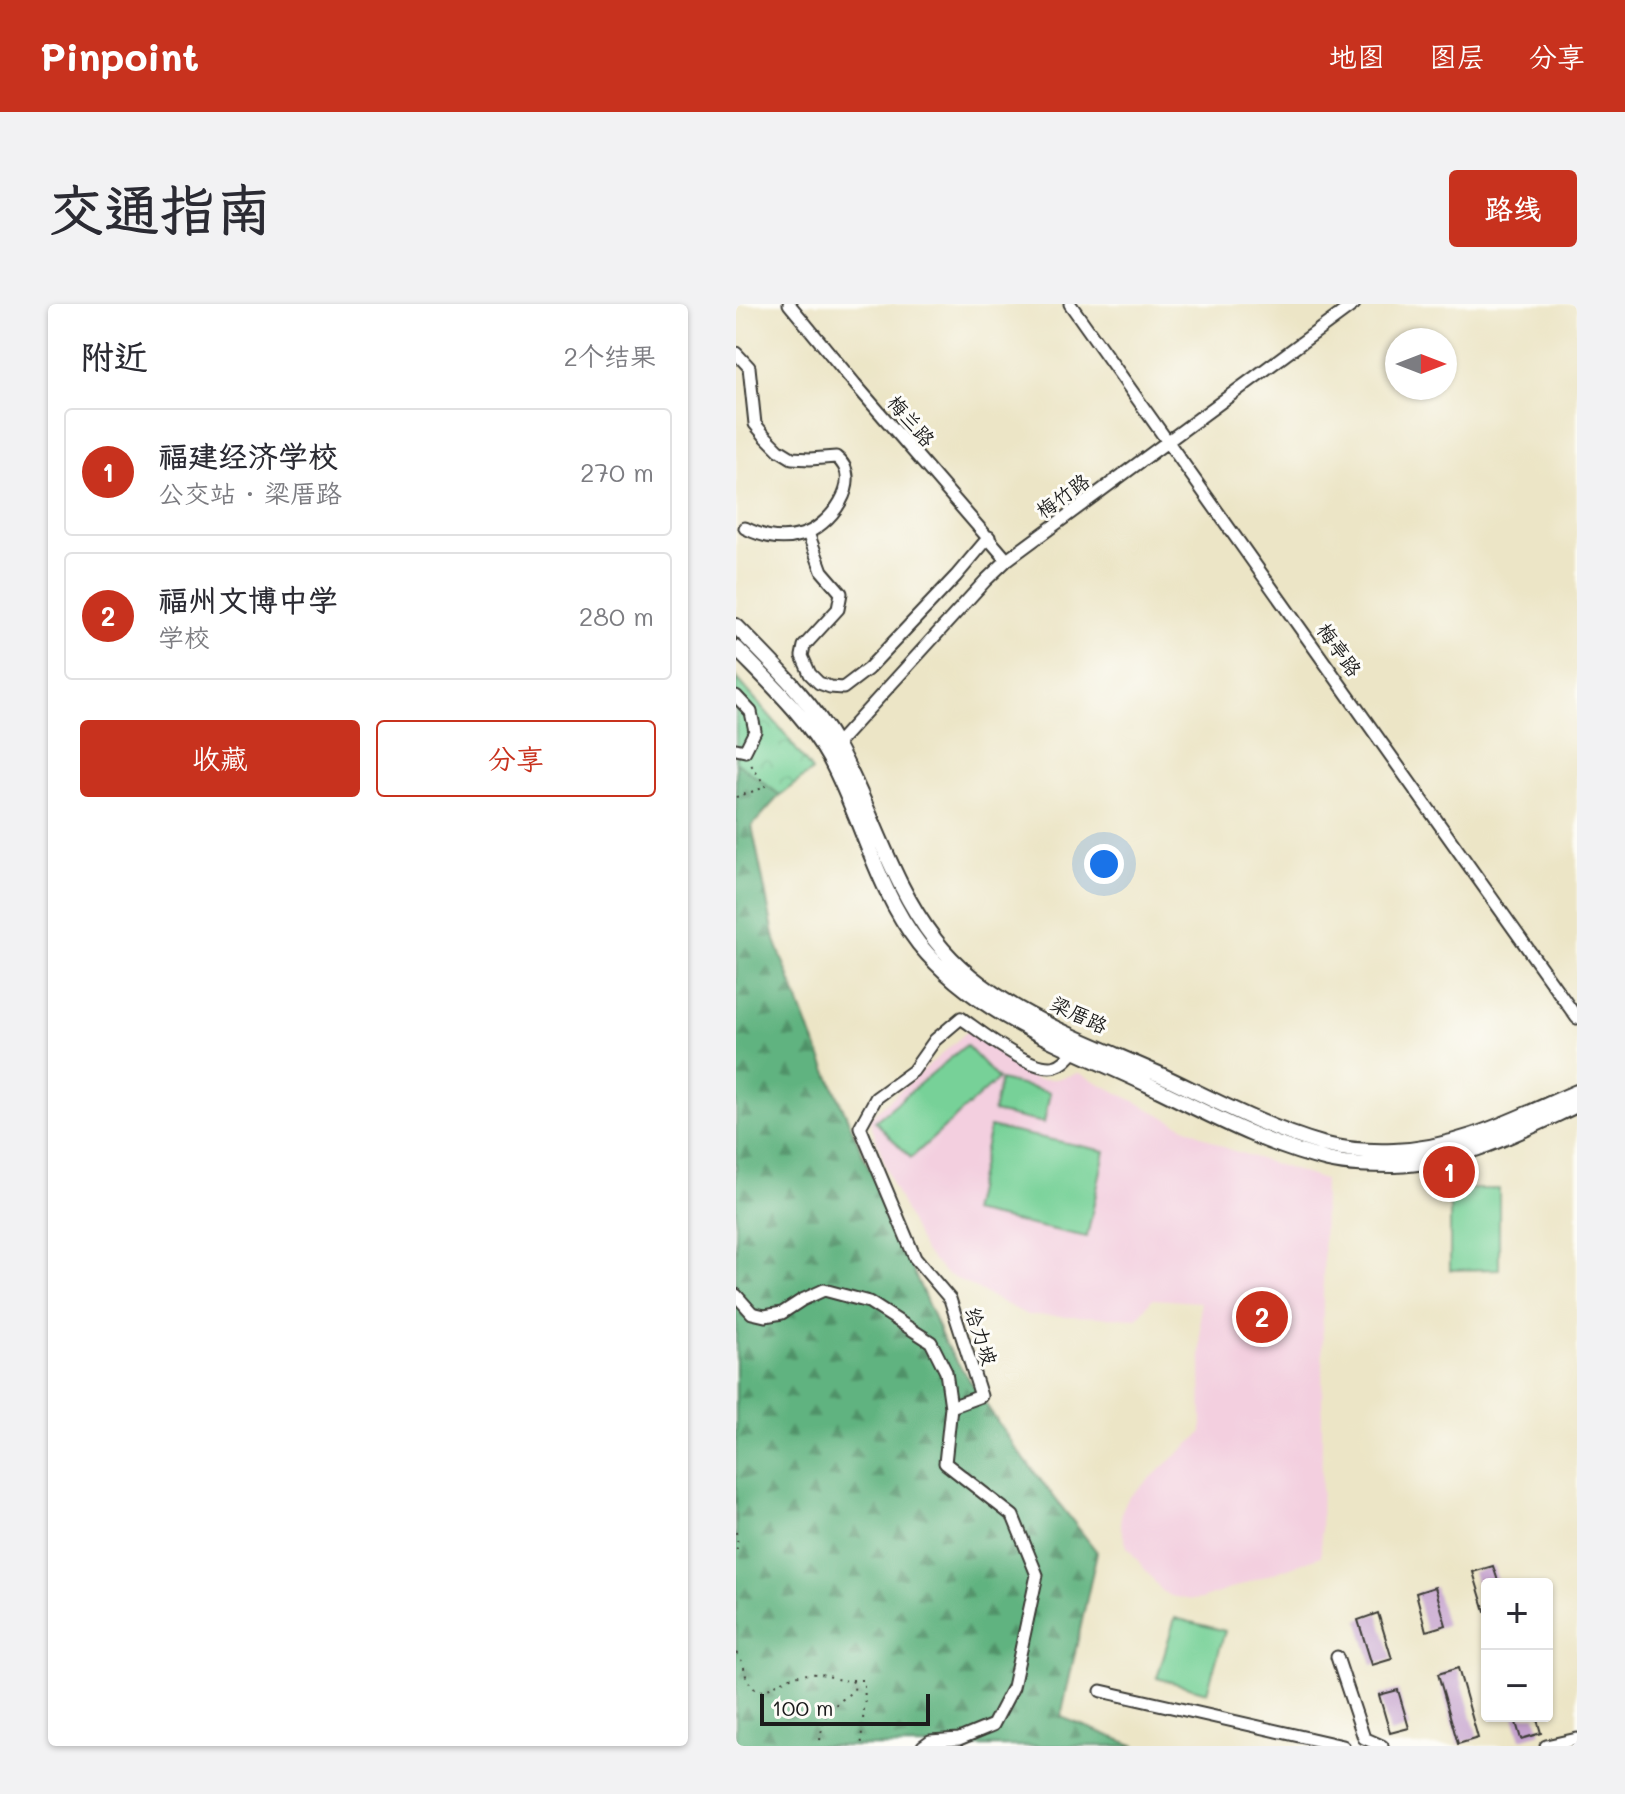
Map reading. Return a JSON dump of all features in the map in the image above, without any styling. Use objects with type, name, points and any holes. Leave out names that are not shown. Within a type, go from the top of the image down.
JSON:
[{"type":"main road","name":"梁厝路","points":[[736,626],[801,696],[832,749],[903,891],[932,937],[964,972],[1007,1002],[1262,1122],[1346,1149],[1394,1151],[1449,1144],[1577,1092]]},
{"type":"main road","name":"梁厝路","points":[[736,648],[832,749],[892,900],[920,945],[944,971],[992,1008],[1233,1125],[1313,1155],[1351,1163],[1414,1164],[1458,1155],[1494,1143],[1577,1105]]},
{"type":"street","name":"梅兰路","points":[[789,304],[1007,560]]},
{"type":"street","name":"梅亭路","points":[[1070,304],[1577,1018]]},
{"type":"street","name":"梅竹路","points":[[832,749],[1007,560],[1354,304]]},
{"type":"street","points":[[736,353],[749,367],[755,424],[779,450],[792,458],[836,457],[844,463],[849,479],[845,494],[822,522],[808,533],[781,539],[760,536],[745,528]]},
{"type":"street","points":[[808,533],[822,571],[841,593],[838,609],[804,646],[802,656],[805,667],[819,683],[843,688],[868,669],[989,537]]},
{"type":"street","points":[[736,696],[751,712],[755,731],[740,750]]},
{"type":"street","name":"给力坡","points":[[951,1407],[981,1396],[950,1299],[915,1258],[860,1127],[876,1098],[913,1071],[935,1040],[961,1018],[1015,1054],[1044,1067],[1059,1065],[1076,1050]]},
{"type":"street","points":[[736,1295],[752,1313],[765,1316],[782,1313],[824,1290],[869,1302],[931,1342],[946,1372],[951,1407],[945,1463],[1013,1516],[1037,1575],[1013,1687],[993,1725],[959,1739],[930,1741],[923,1746]]},
{"type":"street","points":[[1337,1657],[1364,1738]]},
{"type":"street","points":[[1101,1691],[1344,1746],[1364,1738],[1382,1746]]},
{"type":"street","points":[[1546,1746],[1577,1739]]},
{"type":"path","points":[[736,797],[766,787],[740,750]]},
{"type":"path","points":[[736,1532],[736,1550]]},
{"type":"path","points":[[736,1653],[743,1660],[747,1683],[757,1691],[766,1691],[783,1679],[796,1675],[825,1675],[839,1681],[863,1680],[867,1697],[861,1729],[862,1746]]},
{"type":"path","points":[[819,1746],[824,1716],[829,1707],[854,1690],[855,1684],[851,1680]]},
{"type":"shaded area","points":[[969,1030],[1026,1075],[1036,1079],[1056,1079],[1079,1073],[1228,1149],[1324,1180],[1321,1556],[1202,1599],[1191,1600],[1162,1591],[1127,1547],[1120,1525],[1122,1510],[1129,1497],[1202,1433],[1200,1302],[1152,1299],[1138,1318],[1027,1315],[945,1273],[924,1251],[891,1182],[869,1118]]},
{"type":"green space","points":[[736,677],[782,730],[812,771],[780,795],[736,762]]},
{"type":"green space","points":[[736,762],[780,795],[752,826],[775,940],[808,1027],[945,1344],[1014,1446],[1097,1552],[1061,1717],[1136,1746],[736,1746]]},
{"type":"green space","points":[[966,1045],[998,1079],[911,1158],[875,1121]]},
{"type":"green space","points":[[1000,1080],[1050,1092],[1044,1123],[993,1112]]},
{"type":"green space","points":[[990,1127],[1105,1151],[1087,1237],[971,1212]]},
{"type":"green space","points":[[1450,1189],[1499,1189],[1499,1269],[1450,1270]]},
{"type":"green space","points":[[1175,1618],[1225,1631],[1207,1692],[1157,1678]]},
{"type":"building","points":[[1493,1566],[1497,1578],[1481,1578],[1481,1598],[1473,1572]]},
{"type":"building","points":[[1435,1587],[1446,1625],[1426,1631],[1416,1593]]},
{"type":"building","points":[[1378,1613],[1392,1659],[1372,1665],[1358,1620]]},
{"type":"building","points":[[1458,1668],[1478,1738],[1458,1744],[1438,1674]]},
{"type":"building","points":[[1398,1690],[1409,1728],[1390,1733],[1379,1695]]},
{"type":"building","points":[[1516,1722],[1538,1722],[1541,1733],[1521,1739]]},
{"type":"place","name":"福建经济学校","points":[[1449,1172]]},
{"type":"place","name":"福州文博中学","points":[[1262,1317]]}]
